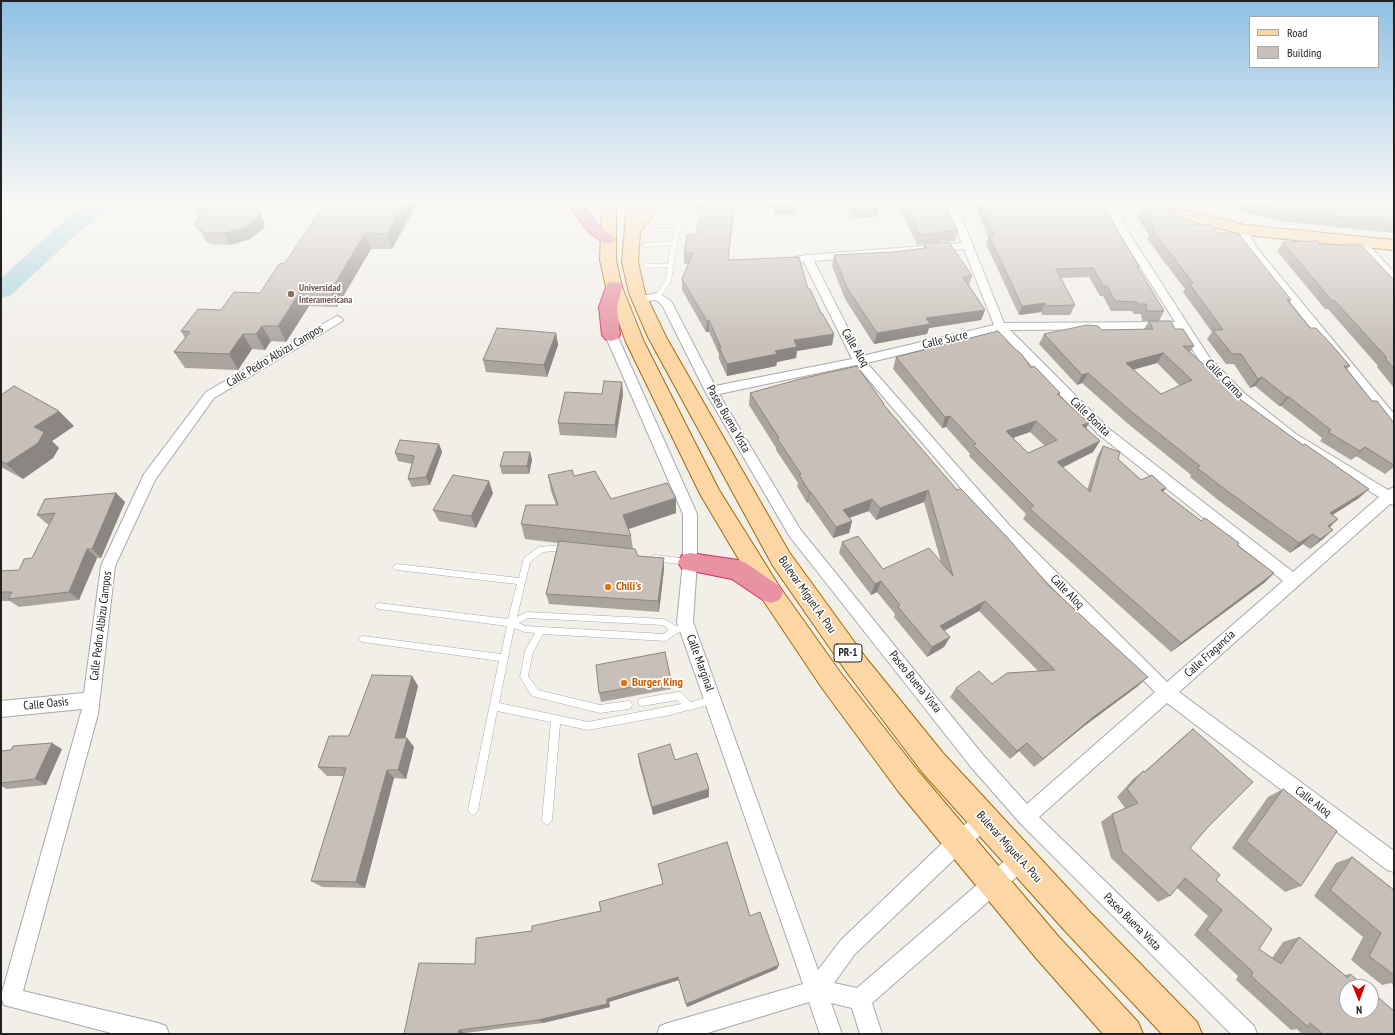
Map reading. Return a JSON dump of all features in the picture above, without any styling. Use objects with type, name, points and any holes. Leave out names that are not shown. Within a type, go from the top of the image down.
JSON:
[{"type":"highway","points":[[611,335],[608,307],[614,287]]},
{"type":"highway","points":[[690,562],[738,570],[771,594]]},
{"type":"main road","name":"PR-1","points":[[608,252],[608,260],[614,287],[638,347],[711,494],[771,594],[831,680],[908,781],[1047,947],[1126,1034]]},
{"type":"main road","name":"Bulevar Miguel A. Pou","points":[[635,252],[630,262],[649,298],[657,337],[781,559],[857,666],[933,763],[1021,860],[1185,1034]]},
{"type":"street","points":[[791,260],[883,252]]},
{"type":"street","name":"Calle Bonita","points":[[970,252],[1000,327],[1103,431],[1292,580]]},
{"type":"street","name":"Calle Carma","points":[[1136,252],[1205,360],[1240,396],[1291,437],[1392,496]]},
{"type":"street","points":[[1255,252],[1394,423]]},
{"type":"street","points":[[1371,252],[1394,278]]},
{"type":"street","name":"Calle Aloq","points":[[807,258],[859,361],[1005,530],[1167,693],[1394,863]]},
{"type":"street","name":"Paseo Buena Vista","points":[[649,298],[667,304],[711,391],[795,533],[977,761],[1026,817],[1246,1034]]},
{"type":"street","name":"Calle Pedro Albizu Campos","points":[[6,1002],[90,714],[108,566],[149,478],[210,394],[336,320]]},
{"type":"street","name":"Calle Sucre","points":[[711,391],[859,361],[1000,327],[1182,326]]},
{"type":"street","name":"Calle Marginal","points":[[611,335],[690,514],[690,562],[685,622],[681,629],[713,700],[832,1034]]},
{"type":"street","name":"Calle Fragancia","points":[[1026,817],[1167,693],[1292,580],[1392,496]]},
{"type":"street","name":"Calle Oasis","points":[[1,709],[91,700]]},
{"type":"street","points":[[816,990],[848,947],[958,841],[985,820]]},
{"type":"street","points":[[860,999],[1021,860]]},
{"type":"street","points":[[668,1034],[816,990],[860,999]]},
{"type":"street","points":[[860,999],[871,1034]]},
{"type":"street","points":[[6,1002],[155,1034]]},
{"type":"lane","points":[[649,298],[668,281],[672,252]]},
{"type":"lane","points":[[646,266],[670,265]]},
{"type":"lane","points":[[473,810],[511,623],[527,560],[542,548],[555,547],[571,549]]},
{"type":"lane","points":[[651,558],[690,562]]},
{"type":"lane","points":[[397,567],[522,581]]},
{"type":"lane","points":[[379,606],[511,623],[525,629],[666,638],[681,629]]},
{"type":"lane","points":[[511,623],[527,616],[535,616],[664,622],[681,629]]},
{"type":"lane","points":[[541,630],[529,651],[524,677],[535,693],[600,709],[628,705]]},
{"type":"lane","points":[[363,639],[504,658]]},
{"type":"lane","points":[[642,702],[679,696],[690,706]]},
{"type":"lane","points":[[494,706],[588,726],[713,700]]},
{"type":"lane","points":[[547,820],[556,719]]},
{"type":"building","points":[[292,252],[354,252],[330,292],[301,290],[278,326],[262,326],[256,334],[243,334],[229,354],[174,352],[190,332],[181,331],[198,309],[221,310],[234,292],[260,293],[279,264],[285,263]]},
{"type":"building","points":[[729,252],[728,260],[799,257],[808,289],[810,289],[821,313],[834,334],[794,340],[797,347],[775,351],[777,354],[727,364],[719,348],[721,348],[709,320],[707,321],[682,279],[693,253],[684,253]]},
{"type":"building","points":[[886,252],[956,252],[972,276],[963,277],[985,310],[926,318],[930,324],[877,333],[847,288],[834,255]]},
{"type":"building","points":[[997,252],[1131,252],[1139,266],[1137,266],[1164,311],[1147,311],[1146,304],[1139,304],[1137,302],[1115,301],[1107,286],[1104,287],[1093,268],[1056,269],[1075,305],[1046,306],[1045,303],[1022,306]]},
{"type":"building","points":[[1170,252],[1253,252],[1291,300],[1287,300],[1310,328],[1316,328],[1331,344],[1350,366],[1344,366],[1372,401],[1377,401],[1394,423],[1394,465],[1365,447],[1360,451],[1328,432],[1331,430],[1289,397],[1262,377],[1258,379],[1241,354],[1232,354],[1213,330],[1223,330],[1189,283],[1193,283]]},
{"type":"building","points":[[1292,252],[1368,252],[1394,280],[1394,369],[1385,358],[1387,358],[1335,301],[1332,301]]},
{"type":"building","points":[[1149,321],[1171,321],[1175,329],[1183,329],[1194,346],[1183,346],[1234,390],[1230,392],[1303,445],[1305,444],[1369,489],[1330,513],[1338,519],[1328,526],[1333,530],[1320,539],[1313,534],[1299,543],[1197,468],[1200,466],[1133,413],[1088,373],[1082,375],[1044,334],[1087,325],[1098,326],[1102,330],[1153,329]],"holes":[[[1163,353],[1192,380],[1161,394],[1126,363]]]},
{"type":"building","points":[[497,328],[556,333],[544,365],[483,360]]},
{"type":"building","points":[[998,331],[1023,356],[1031,368],[1034,366],[1060,393],[1057,394],[1089,423],[1082,425],[1100,441],[1057,462],[1090,492],[1103,446],[1120,452],[1118,459],[1141,480],[1152,475],[1166,488],[1161,490],[1201,521],[1205,518],[1239,543],[1237,545],[1274,573],[1181,643],[1029,508],[1034,506],[973,445],[976,444],[950,416],[945,417],[896,357]],"holes":[[[1036,421],[1057,440],[1028,453],[1006,431]]]},
{"type":"building","points":[[857,366],[883,404],[957,490],[961,489],[1007,537],[1049,586],[1148,677],[1092,718],[1043,759],[1027,743],[1017,751],[956,688],[979,671],[992,684],[1007,673],[1055,670],[985,601],[940,626],[950,637],[932,647],[898,607],[900,605],[881,581],[875,584],[842,542],[858,536],[883,569],[929,548],[953,576],[928,490],[880,508],[872,499],[843,510],[852,521],[836,527],[809,491],[799,475],[801,474],[750,393],[800,379]]},
{"type":"building","points":[[604,381],[622,382],[615,425],[558,423],[565,392],[602,394]]},
{"type":"building","points":[[14,386],[59,411],[34,427],[44,432],[38,443],[6,464],[1,461],[1,395]]},
{"type":"building","points":[[400,440],[439,444],[426,477],[408,479],[414,456],[395,453]]},
{"type":"building","points":[[504,452],[530,452],[527,466],[500,466]]},
{"type":"building","points":[[572,470],[574,476],[595,471],[611,499],[667,483],[676,498],[623,515],[631,536],[521,524],[526,505],[558,505],[548,475]]},
{"type":"building","points":[[453,475],[489,481],[471,516],[433,510]]},
{"type":"building","points":[[116,493],[92,549],[87,549],[69,592],[8,599],[12,592],[1,592],[1,571],[19,570],[24,559],[32,558],[55,513],[37,515],[45,499]]},
{"type":"building","name":"Chili's","points":[[559,541],[635,549],[638,556],[664,558],[658,601],[546,594]]},
{"type":"building","points":[[665,652],[671,680],[599,693],[596,665]]},
{"type":"building","points":[[372,675],[412,676],[395,738],[407,738],[398,770],[387,770],[356,882],[311,881],[346,768],[318,767],[329,736],[349,736]]},
{"type":"building","points":[[1193,729],[1253,782],[1207,828],[1190,848],[1220,875],[1216,880],[1272,929],[1259,949],[1281,964],[1299,937],[1348,978],[1350,974],[1356,979],[1339,979],[1339,1019],[1379,1019],[1379,998],[1394,1011],[1394,1034],[1323,1034],[1310,1023],[1308,1027],[1251,976],[1253,972],[1207,930],[1222,910],[1185,878],[1170,896],[1122,851],[1112,814],[1138,803],[1127,789],[1143,771],[1145,772]]},
{"type":"building","points":[[52,743],[35,779],[1,783],[1,751],[11,750],[13,746]]},
{"type":"building","points":[[670,744],[675,760],[697,753],[709,789],[652,807],[638,754]]},
{"type":"building","points":[[1283,789],[1337,831],[1301,886],[1246,841]]},
{"type":"building","points":[[727,842],[750,916],[760,912],[779,965],[686,1004],[678,977],[607,999],[607,1004],[538,1020],[459,1030],[458,1034],[404,1034],[419,963],[475,964],[476,938],[532,931],[532,926],[601,911],[599,902],[663,884],[658,864]]},
{"type":"building","points":[[1352,857],[1394,890],[1394,975],[1369,956],[1381,933],[1330,890]]},
{"type":"waterway","points":[[1,291],[43,252]]},
{"type":"place","name":"Universidad Interamericana","points":[[291,294]]},
{"type":"place","name":"Chili's","points":[[608,587]]},
{"type":"place","name":"Burger King","points":[[624,683]]}]
